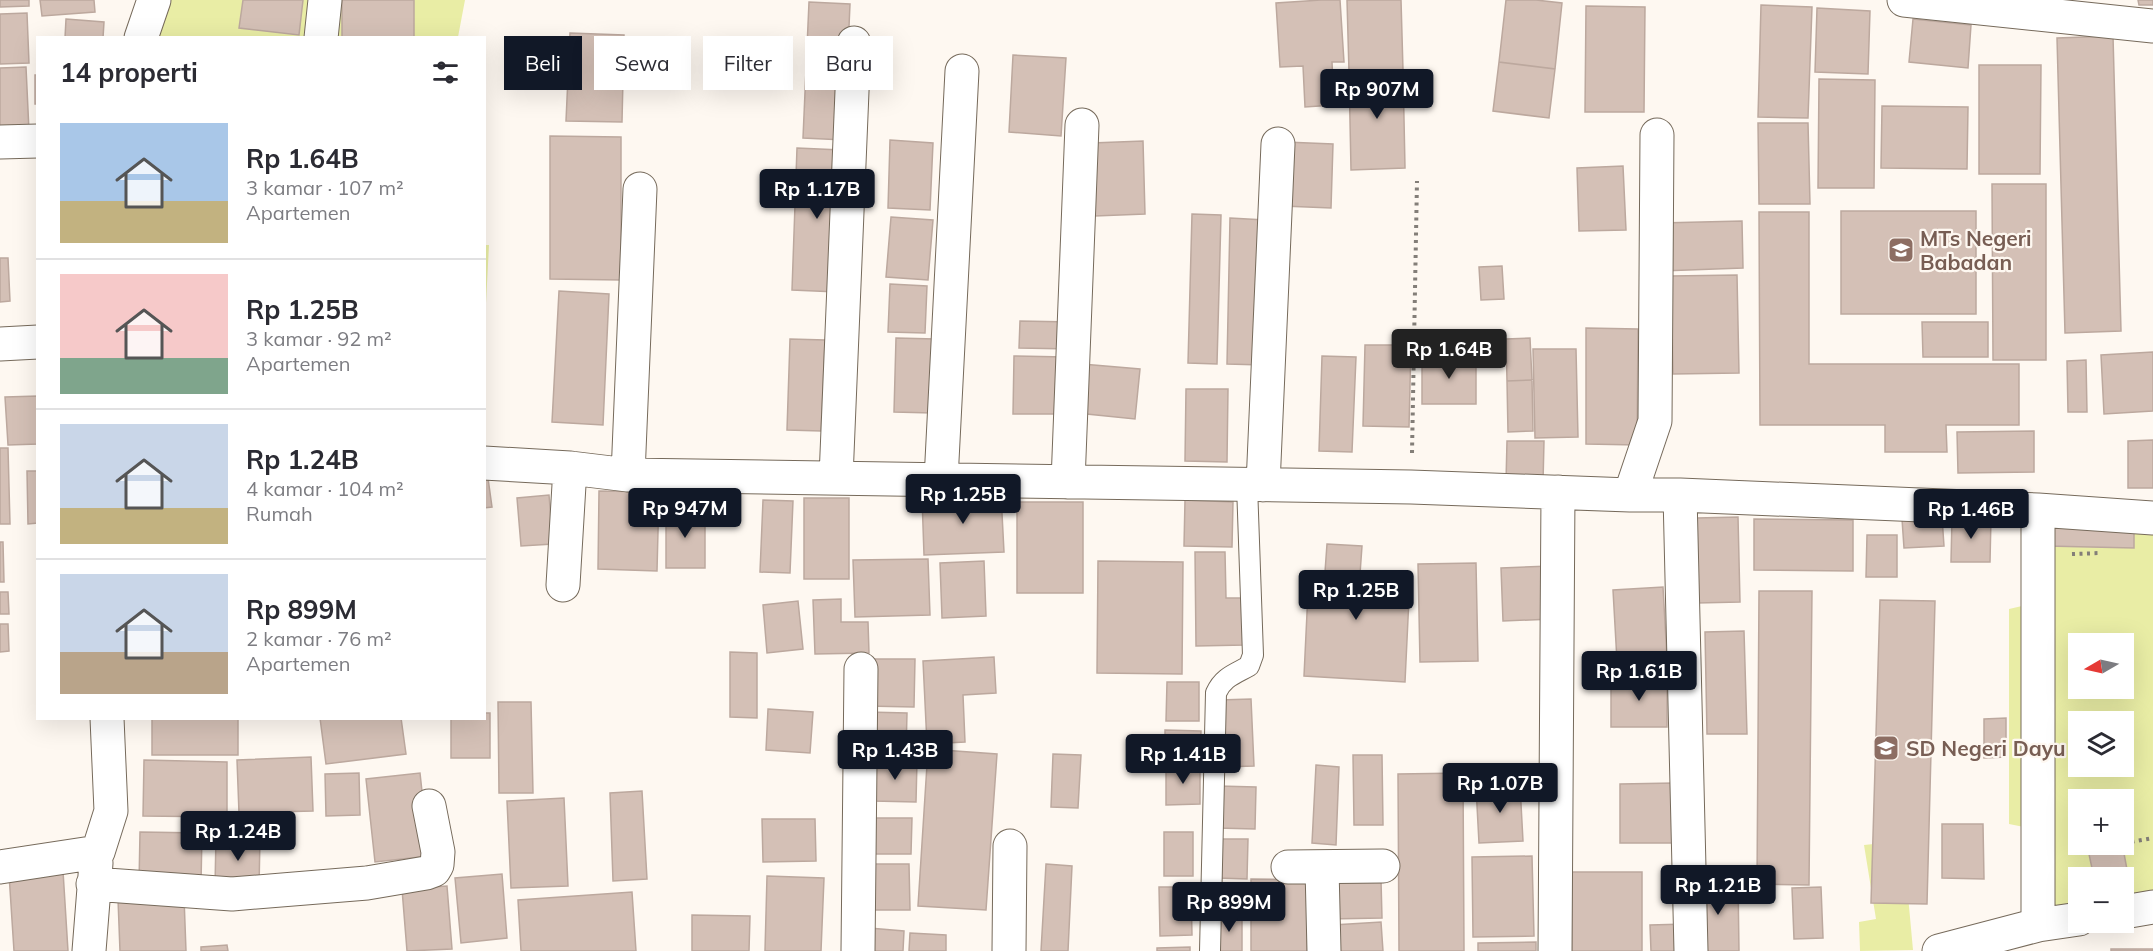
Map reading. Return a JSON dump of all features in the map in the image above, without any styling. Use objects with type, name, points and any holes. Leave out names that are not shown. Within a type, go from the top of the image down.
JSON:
[{"type":"street","points":[[142,36],[154,0]]},
{"type":"street","points":[[321,36],[325,0]]},
{"type":"street","points":[[1904,0],[2153,26]]},
{"type":"street","points":[[941,480],[962,71]]},
{"type":"street","points":[[836,478],[852,90]]},
{"type":"street","points":[[1068,482],[1082,125]]},
{"type":"street","points":[[1630,495],[1655,421],[1657,135]]},
{"type":"street","points":[[0,142],[36,141]]},
{"type":"street","points":[[1255,485],[1278,144]]},
{"type":"street","points":[[628,474],[640,189]]},
{"type":"street","points":[[0,344],[36,342]]},
{"type":"street","points":[[486,463],[628,474],[1411,487],[1680,495],[2038,510],[2153,518]]},
{"type":"street","points":[[563,585],[570,468]]},
{"type":"street","points":[[1555,951],[1558,492]]},
{"type":"street","points":[[1680,495],[1691,951]]},
{"type":"street","points":[[2038,510],[2038,925]]},
{"type":"street","points":[[858,951],[861,669]]},
{"type":"street","points":[[89,951],[95,868],[111,811],[107,720]]},
{"type":"street","points":[[0,867],[95,868],[232,894],[367,883],[434,870],[439,859],[429,806]]},
{"type":"street","points":[[1009,951],[1010,846]]},
{"type":"street","points":[[1288,867],[1383,866]]},
{"type":"street","points":[[1322,868],[1324,951]]},
{"type":"street","points":[[2134,910],[2153,907]]},
{"type":"street","points":[[1939,951],[2038,925],[2068,921]]},
{"type":"lane","points":[[1210,951],[1216,693],[1229,676],[1249,666],[1253,655],[1255,485]]},
{"type":"path","points":[[1411,487],[1417,181]]},
{"type":"path","points":[[2134,841],[2153,838]]},
{"type":"green space","points":[[143,0],[465,0],[458,36],[133,36]]},
{"type":"green space","points":[[486,245],[489,245],[486,304]]},
{"type":"green space","points":[[2041,511],[2153,521],[2153,905],[2134,908],[2134,867],[2068,867],[2068,916],[2041,920]]},
{"type":"green space","points":[[2035,603],[2034,829],[2009,824],[2009,609]]},
{"type":"green space","points":[[1903,841],[1913,950],[1860,951],[1859,922],[1876,919],[1864,845]]},
{"type":"building","points":[[0,0],[29,0],[29,6],[0,7]]},
{"type":"building","points":[[40,0],[94,0],[95,12],[42,16]]},
{"type":"building","points":[[243,0],[303,0],[299,35],[239,28]]},
{"type":"building","points":[[342,0],[414,0],[414,36],[342,36]]},
{"type":"building","points":[[1340,0],[1344,62],[1332,62],[1334,105],[1305,107],[1303,66],[1280,67],[1276,3]]},
{"type":"building","points":[[1347,0],[1401,0],[1403,70],[1349,72]]},
{"type":"building","points":[[1506,0],[1562,3],[1555,69],[1499,62]]},
{"type":"building","points":[[2138,0],[2153,0],[2153,5],[2139,5]]},
{"type":"building","points":[[809,2],[850,4],[849,36],[808,36]]},
{"type":"building","points":[[1761,5],[1812,7],[1808,118],[1758,117]]},
{"type":"building","points":[[1586,6],[1645,7],[1644,112],[1585,112]]},
{"type":"building","points":[[1817,8],[1870,11],[1868,74],[1815,72]]},
{"type":"building","points":[[27,13],[29,63],[0,64],[0,14]]},
{"type":"building","points":[[66,19],[104,22],[103,36],[65,36]]},
{"type":"building","points":[[1913,19],[1971,25],[1968,68],[1909,62]]},
{"type":"building","points":[[570,33],[624,35],[594,36],[594,90],[623,90],[622,122],[566,121],[567,90],[582,90],[582,36],[570,36]]},
{"type":"building","points":[[2113,36],[2121,331],[2065,333],[2057,38]]},
{"type":"building","points":[[1013,55],[1066,58],[1061,136],[1009,132]]},
{"type":"building","points":[[1499,62],[1555,69],[1549,118],[1493,111]]},
{"type":"building","points":[[1979,65],[2041,65],[2040,174],[1979,174]]},
{"type":"building","points":[[26,67],[29,131],[0,132],[0,68]]},
{"type":"building","points":[[1403,70],[1405,168],[1351,170],[1349,72]]},
{"type":"building","points":[[35,75],[36,75],[36,104]]},
{"type":"building","points":[[1819,79],[1875,80],[1874,188],[1818,188]]},
{"type":"building","points":[[805,90],[846,90],[844,140],[803,138]]},
{"type":"building","points":[[1882,106],[1968,107],[1967,169],[1881,168]]},
{"type":"building","points":[[1758,123],[1808,123],[1810,204],[1759,204]]},
{"type":"building","points":[[550,136],[621,137],[621,280],[550,279]]},
{"type":"building","points":[[890,140],[933,143],[930,210],[888,208]]},
{"type":"building","points":[[1143,141],[1145,214],[1095,216],[1092,143]]},
{"type":"building","points":[[1285,142],[1333,144],[1331,208],[1283,206]]},
{"type":"building","points":[[797,148],[841,150],[837,292],[792,290]]},
{"type":"building","points":[[1623,166],[1626,230],[1579,231],[1577,168]]},
{"type":"building","points":[[1992,184],[2046,184],[2046,360],[1993,360]]},
{"type":"building","points":[[1841,211],[1976,211],[1976,314],[1841,314]]},
{"type":"building","points":[[1759,212],[1809,212],[1809,364],[2019,364],[2019,425],[1946,425],[1947,452],[1885,452],[1885,425],[1760,425]]},
{"type":"building","points":[[1192,214],[1221,215],[1217,364],[1188,363]]},
{"type":"building","points":[[891,217],[933,220],[928,280],[886,277]]},
{"type":"building","points":[[1230,218],[1265,220],[1262,365],[1227,364]]},
{"type":"building","points":[[1742,221],[1743,268],[1661,271],[1660,223]]},
{"type":"building","points":[[0,258],[8,258],[10,301],[0,302]]},
{"type":"building","points":[[1502,266],[1504,299],[1481,300],[1479,267]]},
{"type":"building","points":[[1737,275],[1739,373],[1673,374],[1671,276]]},
{"type":"building","points":[[890,284],[927,286],[925,333],[888,332]]},
{"type":"building","points":[[559,291],[609,294],[603,425],[552,422]]},
{"type":"building","points":[[1020,321],[1071,322],[1071,349],[1019,348]]},
{"type":"building","points":[[1922,322],[1988,322],[1988,357],[1923,357]]},
{"type":"building","points":[[1586,328],[1638,329],[1637,445],[1586,444]]},
{"type":"building","points":[[896,338],[935,339],[932,413],[894,412]]},
{"type":"building","points":[[1530,338],[1532,380],[1507,381],[1506,339]]},
{"type":"building","points":[[790,339],[825,340],[821,431],[787,430]]},
{"type":"building","points":[[1365,345],[1411,345],[1409,427],[1363,426]]},
{"type":"building","points":[[1533,349],[1576,349],[1578,437],[1535,438]]},
{"type":"building","points":[[2153,352],[2153,411],[2104,414],[2101,355]]},
{"type":"building","points":[[1014,356],[1065,357],[1064,414],[1013,414]]},
{"type":"building","points":[[1322,356],[1356,357],[1352,452],[1319,451]]},
{"type":"building","points":[[1422,356],[1476,357],[1476,404],[1422,404]]},
{"type":"building","points":[[2086,360],[2087,412],[2068,412],[2067,361]]},
{"type":"building","points":[[1082,364],[1140,369],[1135,419],[1077,413]]},
{"type":"building","points":[[1532,380],[1533,431],[1508,432],[1507,381]]},
{"type":"building","points":[[1186,389],[1228,389],[1227,462],[1185,461]]},
{"type":"building","points":[[36,396],[36,444],[8,445],[5,397]]},
{"type":"building","points":[[2034,431],[2034,472],[1958,473],[1957,432]]},
{"type":"building","points":[[2153,440],[2153,488],[2128,488],[2128,441]]},
{"type":"building","points":[[1507,441],[1544,441],[1543,483],[1506,482]]},
{"type":"building","points":[[0,448],[8,448],[10,524],[0,524]]},
{"type":"building","points":[[27,471],[36,471],[36,523],[28,524]]},
{"type":"building","points":[[486,478],[488,478],[492,507],[486,508]]},
{"type":"building","points":[[599,491],[659,492],[657,571],[598,569]]},
{"type":"building","points":[[1001,494],[1004,552],[924,555],[922,497]]},
{"type":"building","points":[[549,495],[553,544],[521,546],[517,498]]},
{"type":"building","points":[[804,498],[849,498],[849,579],[804,579]]},
{"type":"building","points":[[763,500],[793,501],[790,573],[760,572]]},
{"type":"building","points":[[1185,500],[1233,502],[1232,547],[1184,546]]},
{"type":"building","points":[[1017,502],[1083,502],[1083,593],[1017,593]]},
{"type":"building","points":[[666,509],[705,510],[705,568],[666,568]]},
{"type":"building","points":[[1738,517],[1740,602],[1697,603],[1697,518]]},
{"type":"building","points":[[1942,517],[1944,546],[1904,548],[1902,519]]},
{"type":"building","points":[[1952,518],[1991,518],[1990,562],[1951,562]]},
{"type":"building","points":[[1754,519],[1853,520],[1853,571],[1754,570]]},
{"type":"building","points":[[2048,522],[2134,523],[2134,548],[2047,546]]},
{"type":"building","points":[[1867,535],[1897,535],[1897,577],[1866,577]]},
{"type":"building","points":[[0,542],[3,542],[4,582],[0,582]]},
{"type":"building","points":[[1327,544],[1362,546],[1360,574],[1410,577],[1405,682],[1304,676],[1309,571],[1325,572]]},
{"type":"building","points":[[1195,552],[1225,552],[1226,598],[1244,598],[1245,645],[1196,646]]},
{"type":"building","points":[[928,559],[930,615],[855,617],[853,560]]},
{"type":"building","points":[[984,561],[986,616],[942,618],[940,563]]},
{"type":"building","points":[[1098,561],[1183,562],[1182,674],[1097,673]]},
{"type":"building","points":[[1476,563],[1478,661],[1420,662],[1418,564]]},
{"type":"building","points":[[1550,566],[1552,619],[1503,621],[1501,568]]},
{"type":"building","points":[[1663,587],[1667,659],[1617,661],[1613,590]]},
{"type":"building","points":[[1759,591],[1812,591],[1809,885],[1757,884]]},
{"type":"building","points":[[0,592],[8,592],[9,614],[0,614]]},
{"type":"building","points":[[841,599],[841,622],[868,622],[869,653],[815,654],[813,600]]},
{"type":"building","points":[[1880,600],[1935,601],[1927,904],[1871,903]]},
{"type":"building","points":[[798,601],[803,649],[767,653],[763,605]]},
{"type":"building","points":[[0,624],[8,624],[9,651],[0,652]]},
{"type":"building","points":[[1744,631],[1747,734],[1707,734],[1705,632]]},
{"type":"building","points":[[730,652],[757,653],[757,718],[730,717]]},
{"type":"building","points":[[994,657],[996,693],[963,695],[965,742],[927,744],[923,661]]},
{"type":"building","points":[[866,659],[915,659],[914,707],[866,706]]},
{"type":"building","points":[[1667,677],[1667,727],[1611,727],[1611,678]]},
{"type":"building","points":[[1167,682],[1199,682],[1199,721],[1166,721]]},
{"type":"building","points":[[1251,699],[1254,766],[1222,767],[1219,700]]},
{"type":"building","points":[[498,702],[531,702],[533,793],[499,793]]},
{"type":"building","points":[[768,709],[813,712],[810,753],[766,750]]},
{"type":"building","points":[[867,712],[907,713],[906,753],[867,753]]},
{"type":"building","points":[[486,713],[490,713],[490,758],[451,758],[451,720],[486,720]]},
{"type":"building","points":[[2006,718],[2006,757],[1984,758],[1984,719]]},
{"type":"building","points":[[152,720],[238,720],[238,755],[152,755]]},
{"type":"building","points":[[320,720],[401,720],[406,754],[326,764]]},
{"type":"building","points":[[1165,730],[1201,731],[1200,760],[1165,759]]},
{"type":"building","points":[[928,749],[997,754],[986,910],[918,906]]},
{"type":"building","points":[[1053,754],[1081,755],[1078,808],[1051,807]]},
{"type":"building","points":[[1353,755],[1382,755],[1383,825],[1354,825]]},
{"type":"building","points":[[311,757],[313,811],[239,813],[237,760]]},
{"type":"building","points":[[144,760],[227,762],[227,817],[143,816]]},
{"type":"building","points":[[874,760],[917,761],[916,802],[873,801]]},
{"type":"building","points":[[1166,765],[1200,765],[1200,804],[1166,805]]},
{"type":"building","points":[[1316,765],[1339,767],[1336,845],[1312,843]]},
{"type":"building","points":[[359,773],[360,815],[326,816],[325,774]]},
{"type":"building","points":[[420,773],[429,856],[375,862],[366,779]]},
{"type":"building","points":[[1463,773],[1464,951],[1399,951],[1398,774]]},
{"type":"building","points":[[1674,783],[1675,843],[1620,843],[1620,784]]},
{"type":"building","points":[[1520,785],[1523,841],[1479,843],[1476,787]]},
{"type":"building","points":[[1218,786],[1256,787],[1255,829],[1217,828]]},
{"type":"building","points":[[642,791],[647,879],[613,881],[610,793]]},
{"type":"building","points":[[564,798],[568,886],[511,888],[507,801]]},
{"type":"building","points":[[869,818],[912,818],[911,854],[869,854]]},
{"type":"building","points":[[762,819],[815,819],[816,861],[763,862]]},
{"type":"building","points":[[1942,824],[1983,824],[1984,879],[1942,878]]},
{"type":"building","points":[[140,832],[202,833],[201,884],[139,884]]},
{"type":"building","points":[[1164,832],[1193,832],[1193,876],[1164,876]]},
{"type":"building","points":[[216,836],[260,837],[259,888],[215,887]]},
{"type":"building","points":[[1219,839],[1248,839],[1247,879],[1218,878]]},
{"type":"building","points":[[2089,855],[2124,855],[2127,867],[2092,867]]},
{"type":"building","points":[[1532,856],[1534,936],[1473,937],[1472,857]]},
{"type":"building","points":[[865,864],[909,864],[910,910],[866,910]]},
{"type":"building","points":[[1046,864],[1072,866],[1068,951],[1041,951]]},
{"type":"building","points":[[63,871],[68,951],[14,951],[9,874]]},
{"type":"building","points":[[1572,872],[1642,872],[1642,951],[1572,951]]},
{"type":"building","points":[[502,874],[507,938],[461,943],[455,878]]},
{"type":"building","points":[[767,876],[824,878],[821,951],[765,951]]},
{"type":"building","points":[[1251,879],[1308,880],[1307,951],[1251,951]]},
{"type":"building","points":[[1381,880],[1382,918],[1328,919],[1328,881]]},
{"type":"building","points":[[1696,881],[1738,881],[1739,951],[1697,951]]},
{"type":"building","points":[[447,886],[452,949],[407,951],[402,889]]},
{"type":"building","points":[[1159,887],[1191,887],[1192,935],[1160,936]]},
{"type":"building","points":[[1821,887],[1823,938],[1794,939],[1792,888]]},
{"type":"building","points":[[632,892],[636,951],[521,951],[518,900]]},
{"type":"building","points":[[184,897],[186,951],[120,951],[118,899]]},
{"type":"building","points":[[692,915],[750,916],[749,951],[692,951]]},
{"type":"building","points":[[1216,915],[1242,915],[1242,951],[1216,951]]},
{"type":"building","points":[[1381,922],[1383,951],[1335,951],[1333,925]]},
{"type":"building","points":[[1686,924],[1687,951],[1651,951],[1650,925]]},
{"type":"building","points":[[869,928],[904,931],[903,951],[867,951]]},
{"type":"building","points":[[910,933],[946,935],[946,951],[909,951]]},
{"type":"building","points":[[1536,942],[1536,951],[1478,951],[1478,943]]},
{"type":"building","points":[[227,945],[228,951],[201,951],[201,947]]},
{"type":"building","points":[[1190,947],[1190,951],[1157,951],[1157,948]]},
{"type":"building","points":[[2111,949],[2153,949],[2153,951],[2111,951]]},
{"type":"place","name":"MTs Negeri Babadan","points":[[1901,250]]},
{"type":"place","name":"SD Negeri Dayu","points":[[1886,748]]}]
